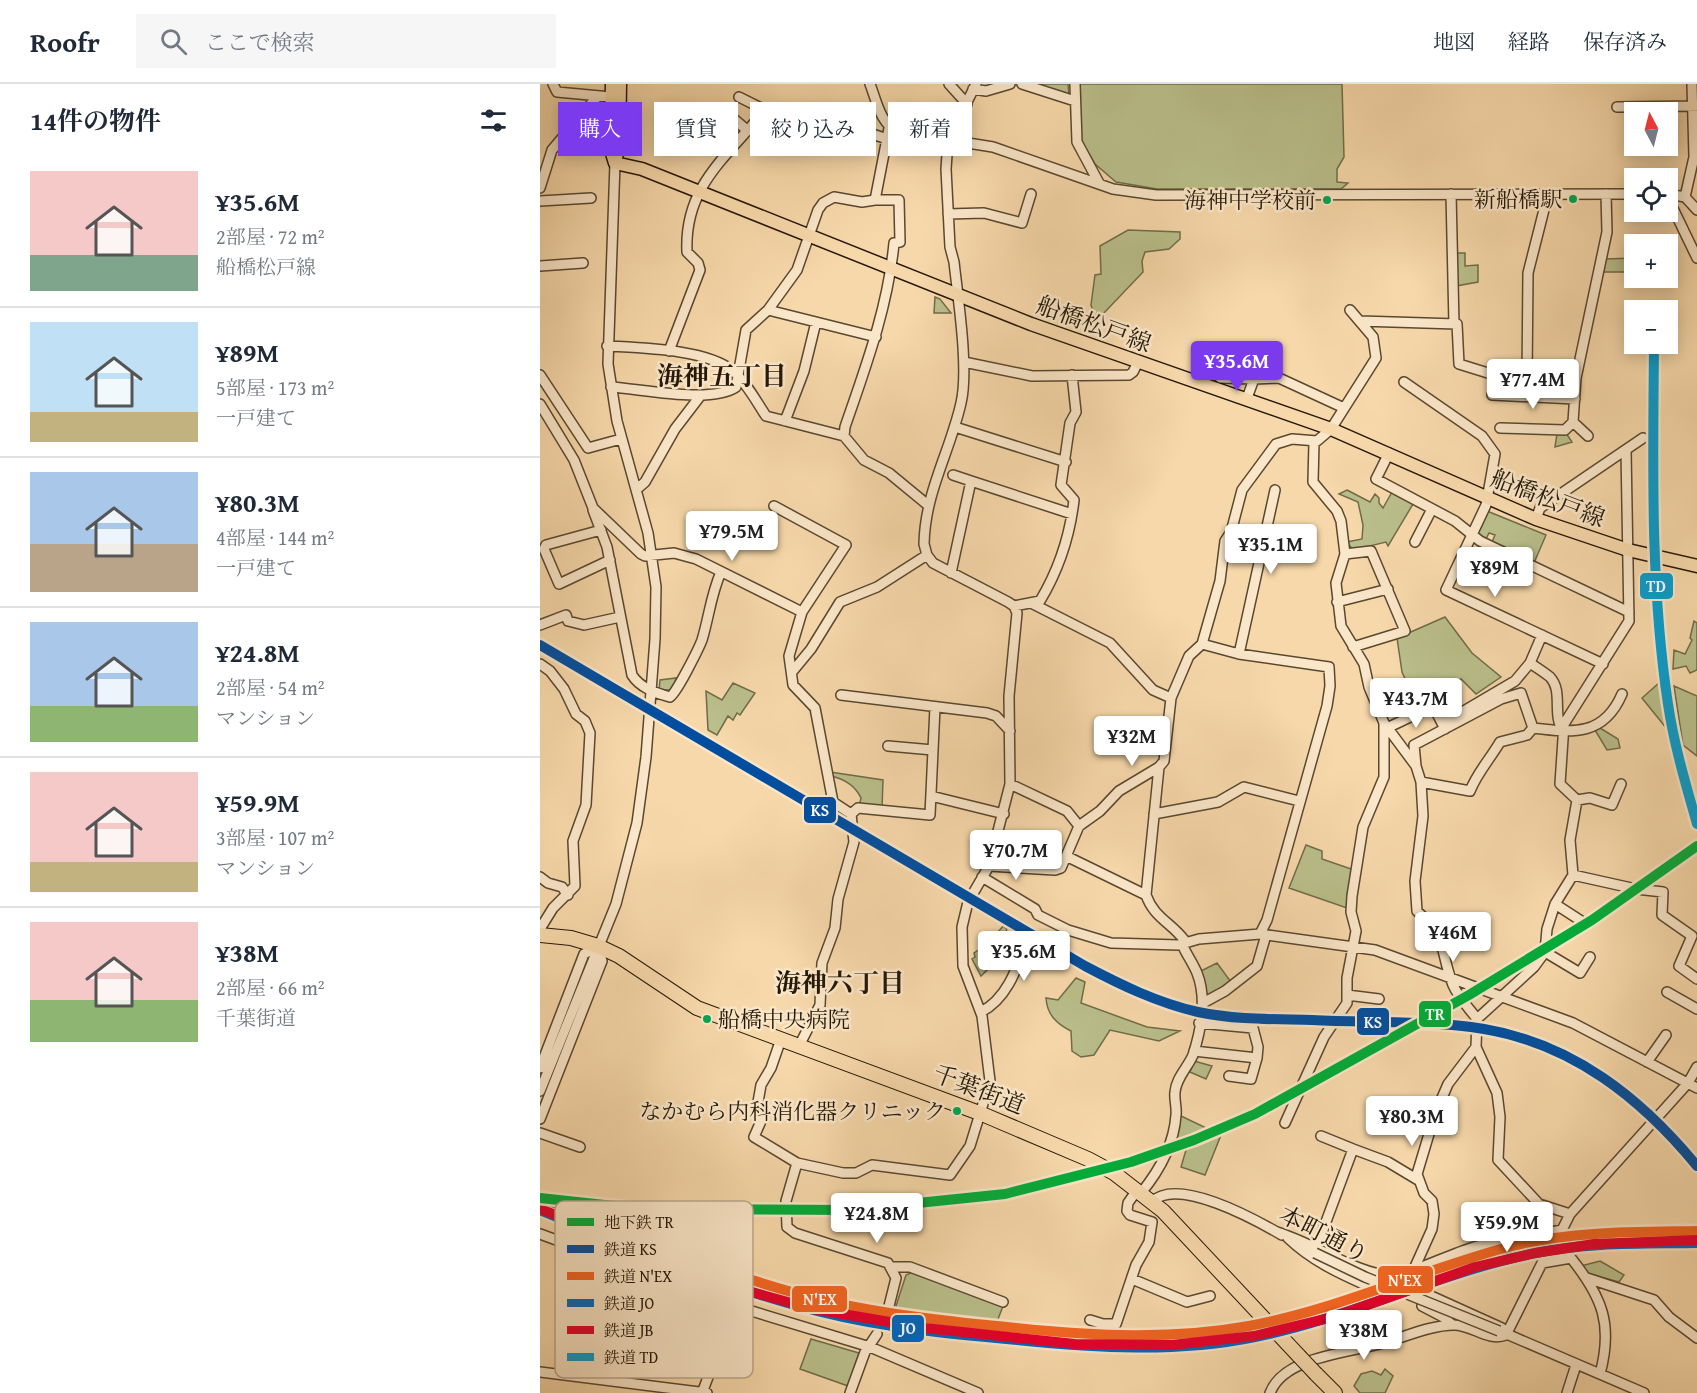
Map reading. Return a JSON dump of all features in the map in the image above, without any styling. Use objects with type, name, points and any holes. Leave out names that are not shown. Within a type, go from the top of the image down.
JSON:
[{"type":"highway","name":"千葉街道","points":[[540,935],[571,938],[598,946],[619,956],[697,1008],[982,1114],[1080,1155],[1143,1195],[1262,1315],[1335,1393]]},
{"type":"main road","points":[[612,84],[610,147],[615,163]]},
{"type":"main road","points":[[615,163],[619,147],[620,84]]},
{"type":"main road","name":"船橋松戸線","points":[[615,163],[642,169],[958,296],[1331,429],[1536,519],[1628,550],[1697,566]]},
{"type":"street","points":[[553,84],[557,92],[611,97]]},
{"type":"street","points":[[870,84],[888,126]]},
{"type":"street","points":[[949,84],[965,102]]},
{"type":"street","points":[[968,102],[974,87],[986,91],[1010,84]]},
{"type":"street","points":[[1022,84],[1075,101]]},
{"type":"street","points":[[1075,84],[1077,142],[1099,183]]},
{"type":"street","points":[[1685,197],[1693,168],[1695,106],[1692,84]]},
{"type":"street","points":[[540,188],[552,150],[597,97]]},
{"type":"street","points":[[739,97],[750,102]]},
{"type":"street","points":[[1617,107],[1695,106]]},
{"type":"street","points":[[738,122],[748,131]]},
{"type":"street","points":[[669,351],[700,270],[698,263],[687,252],[686,235],[689,217],[698,192],[720,159],[750,129]]},
{"type":"street","points":[[875,200],[888,134]]},
{"type":"street","points":[[876,135],[887,139]]},
{"type":"street","points":[[972,145],[1010,152],[1099,183],[1144,195],[1624,194]]},
{"type":"street","points":[[948,156],[948,214],[964,362],[962,400],[955,427],[938,470],[924,539],[927,555],[933,563],[1014,606],[1040,601],[1047,588],[1072,514],[1074,501],[1061,485],[1070,423],[1076,412],[1072,375]]},
{"type":"street","points":[[540,1091],[616,904],[637,823],[650,690],[656,607],[652,556],[637,489],[621,439],[611,387],[608,346],[615,163]]},
{"type":"street","points":[[948,214],[984,213],[1022,224],[1031,194]]},
{"type":"street","points":[[1451,194],[1454,324]]},
{"type":"street","points":[[1527,378],[1528,273],[1548,194]]},
{"type":"street","points":[[1500,428],[1565,430],[1573,422],[1576,378],[1607,232],[1606,194]]},
{"type":"street","points":[[611,387],[701,394],[729,392],[736,387],[739,378],[746,330],[768,310],[797,270],[807,235],[818,210],[827,199],[834,197],[862,202],[899,200],[900,242],[894,243],[892,268],[876,337],[845,427],[844,436]]},
{"type":"street","points":[[1678,197],[1685,197],[1697,210]]},
{"type":"street","points":[[540,201],[591,198]]},
{"type":"street","points":[[1678,217],[1697,258]]},
{"type":"street","points":[[540,266],[583,263]]},
{"type":"street","points":[[768,310],[876,337]]},
{"type":"street","points":[[989,866],[1055,870],[1061,868],[1068,857],[1079,826],[1100,811],[1119,791],[1159,767],[1164,761],[1171,698],[1190,656],[1202,644],[1220,581],[1225,541],[1234,522],[1242,490],[1276,444],[1292,439],[1314,442],[1331,429],[1376,358],[1375,341],[1350,310]]},
{"type":"street","points":[[1360,321],[1457,324],[1459,364],[1504,378],[1576,378]]},
{"type":"street","points":[[785,421],[804,371],[816,322]]},
{"type":"street","points":[[608,346],[669,351],[727,367],[739,378],[766,416],[844,436],[864,460],[889,473],[929,506]]},
{"type":"street","points":[[964,362],[1032,376],[1129,375],[1138,362]]},
{"type":"street","points":[[540,375],[588,448],[621,439]]},
{"type":"street","points":[[1220,378],[1279,378],[1344,408]]},
{"type":"street","points":[[1247,398],[1254,378]]},
{"type":"street","points":[[1404,382],[1487,441],[1495,453],[1487,498],[1473,534],[1446,590],[1603,664]]},
{"type":"street","points":[[637,489],[645,482],[669,438],[701,394]]},
{"type":"street","points":[[1492,395],[1575,399]]},
{"type":"street","points":[[540,404],[574,460],[601,530],[610,561],[632,675],[636,682],[670,698],[677,693],[701,642],[712,593],[722,572]]},
{"type":"street","points":[[1573,422],[1588,436]]},
{"type":"street","points":[[955,427],[1066,462]]},
{"type":"street","points":[[1536,519],[1540,508],[1643,438]]},
{"type":"street","points":[[1314,442],[1312,482],[1341,521],[1345,554],[1336,583],[1341,626],[1364,664],[1369,687],[1385,725],[1416,766]]},
{"type":"street","points":[[1577,801],[1560,784],[1564,724],[1629,621],[1626,450]]},
{"type":"street","points":[[1389,453],[1376,479],[1432,509],[1473,534],[1480,541],[1629,612]]},
{"type":"street","points":[[953,475],[1072,514]]},
{"type":"street","points":[[951,573],[971,481]]},
{"type":"street","points":[[1239,654],[1275,490]]},
{"type":"street","points":[[774,506],[846,545],[802,612],[789,656],[793,685],[815,708],[833,802],[851,814]]},
{"type":"street","points":[[593,508],[641,554],[684,555],[802,612]]},
{"type":"street","points":[[1415,542],[1432,509]]},
{"type":"street","points":[[601,530],[546,545],[544,549],[559,584],[610,561]]},
{"type":"street","points":[[1345,554],[1371,551],[1405,631],[1353,647]]},
{"type":"street","points":[[792,672],[811,649],[840,602],[877,587],[927,555]]},
{"type":"street","points":[[1337,602],[1388,589]]},
{"type":"street","points":[[1033,604],[1110,643],[1153,690],[1171,698]]},
{"type":"street","points":[[781,1039],[771,1068],[761,1085],[758,1102],[761,1121],[754,1137],[797,1163],[843,1173],[856,1173],[872,1165],[950,1176],[970,1146],[982,1114],[990,1081],[989,1058],[981,1012],[967,976],[961,946],[963,914],[989,866],[1010,784],[1010,676],[1017,617],[1014,606]]},
{"type":"street","points":[[540,625],[566,615],[568,621],[584,625],[620,617]]},
{"type":"street","points":[[1542,635],[1530,663],[1510,685],[1414,745],[1416,766],[1421,782],[1423,833],[1415,882],[1417,911],[1433,927],[1444,946],[1454,987],[1478,1019],[1476,1047],[1497,1094],[1500,1117],[1498,1160],[1539,1204],[1570,1214]]},
{"type":"street","points":[[1202,644],[1239,654],[1329,667],[1330,686],[1327,706],[1299,801],[1263,935],[1257,966],[1225,992],[1203,1003]]},
{"type":"street","points":[[1530,663],[1550,677],[1554,685],[1557,723],[1564,732]]},
{"type":"street","points":[[540,664],[550,671],[564,689],[576,714],[585,721],[590,733],[586,805],[573,841],[575,886],[553,908],[540,929]]},
{"type":"street","points":[[1443,726],[1501,699],[1521,693],[1533,728]]},
{"type":"street","points":[[1533,728],[1564,732],[1593,728],[1615,710],[1622,694]]},
{"type":"street","points":[[841,695],[987,713],[996,716],[1010,731]]},
{"type":"street","points":[[1385,725],[1433,706],[1443,726]]},
{"type":"street","points":[[851,814],[858,808],[928,816],[935,707]]},
{"type":"street","points":[[1285,1123],[1324,1037],[1347,1003],[1347,978],[1356,931],[1351,912],[1352,896],[1363,827],[1384,777],[1385,725]]},
{"type":"street","points":[[1421,782],[1470,792],[1477,774],[1490,759],[1500,741],[1527,735],[1533,728]]},
{"type":"street","points":[[888,746],[933,750]]},
{"type":"street","points":[[1090,1320],[1102,1324],[1116,1324],[1136,1265],[1149,1242],[1152,1225],[1150,1220],[1130,1215],[1127,1207],[1143,1195],[1173,1140],[1177,1112],[1175,1090],[1194,1051],[1203,1003],[1197,972],[1178,931],[1154,912],[1146,895],[1159,767]]},
{"type":"street","points":[[1010,784],[1067,812],[1079,826]]},
{"type":"street","points":[[1577,801],[1590,798],[1612,805],[1621,784]]},
{"type":"street","points":[[1155,814],[1218,802],[1244,787],[1299,801]]},
{"type":"street","points":[[931,796],[1004,814]]},
{"type":"street","points":[[1478,1019],[1534,967],[1545,952],[1547,929],[1555,904],[1573,874],[1570,840],[1577,801]]},
{"type":"street","points":[[800,1046],[820,1005],[822,963],[835,928],[838,899],[854,842],[851,814]]},
{"type":"street","points":[[1068,857],[1146,895]]},
{"type":"street","points":[[1573,874],[1636,890],[1663,892],[1662,915],[1692,936],[1679,966],[1682,971],[1697,979]]},
{"type":"street","points":[[540,877],[548,883],[562,887],[568,895]]},
{"type":"street","points":[[982,877],[1035,909],[1038,915],[1092,938],[1129,944],[1184,943],[1233,934],[1263,935],[1354,946],[1398,957],[1451,976],[1502,999],[1573,1023],[1693,1086]]},
{"type":"street","points":[[1555,904],[1586,924]]},
{"type":"street","points":[[981,1012],[994,1006],[1002,997],[1027,941]]},
{"type":"street","points":[[540,1068],[584,954],[598,946]]},
{"type":"street","points":[[540,1119],[602,961],[598,946]]},
{"type":"street","points":[[1545,952],[1580,973],[1590,957]]},
{"type":"street","points":[[1667,992],[1697,1009]]},
{"type":"street","points":[[1347,995],[1379,999]]},
{"type":"street","points":[[1199,1023],[1253,1028],[1258,1047],[1251,1079],[1229,1076]]},
{"type":"street","points":[[1647,1062],[1666,1035]]},
{"type":"street","points":[[1418,1180],[1435,1114],[1448,1084],[1476,1047]]},
{"type":"street","points":[[1194,1051],[1257,1058]]},
{"type":"street","points":[[1277,1232],[1378,1274],[1396,1276],[1470,1248],[1562,1230],[1570,1214],[1693,1086],[1697,1067]]},
{"type":"street","points":[[540,1132],[580,1147]]},
{"type":"street","points":[[1321,1136],[1388,1162],[1418,1180],[1431,1201],[1434,1214],[1432,1229],[1414,1269]]},
{"type":"street","points":[[1316,1249],[1353,1149]]},
{"type":"street","points":[[797,1163],[786,1201],[787,1227],[795,1233],[880,1259],[892,1267],[910,1267],[1003,1302]]},
{"type":"street","name":"本町通り","points":[[1143,1195],[1184,1195],[1223,1206],[1316,1249],[1365,1277],[1644,1393]]},
{"type":"street","points":[[540,1234],[555,1240]]},
{"type":"street","points":[[1288,1238],[1312,1258],[1368,1286]]},
{"type":"street","points":[[1503,1333],[1503,1328],[1429,1295],[1422,1306],[1445,1318],[1452,1325],[1497,1338],[1503,1333],[1542,1263],[1571,1258],[1587,1278],[1606,1327],[1606,1352],[1600,1374]]},
{"type":"street","points":[[889,1306],[896,1278],[892,1267]]},
{"type":"street","points":[[1587,1278],[1654,1300],[1669,1317],[1697,1338]]},
{"type":"street","points":[[1132,1279],[1187,1302],[1210,1296]]},
{"type":"street","points":[[753,1311],[870,1347],[978,1393]]},
{"type":"street","points":[[1271,1393],[1278,1378],[1320,1357],[1452,1325]]},
{"type":"street","points":[[850,1393],[864,1352],[870,1347],[877,1334]]},
{"type":"street","points":[[1567,1393],[1576,1365]]},
{"type":"street","points":[[540,1372],[555,1374]]},
{"type":"street","points":[[587,1378],[704,1393],[709,1378]]},
{"type":"green space","points":[[1033,84],[1068,84],[1069,95]]},
{"type":"green space","points":[[1079,84],[1342,84],[1344,157],[1337,169],[1337,182],[1348,183],[1341,189],[1157,189],[1116,182],[1095,164],[1083,144],[1080,135]]},
{"type":"green space","points":[[1128,230],[1180,232],[1180,239],[1169,249],[1145,252],[1142,261],[1143,272],[1102,315],[1094,315],[1091,305],[1095,275],[1101,274],[1100,246]]},
{"type":"green space","points":[[1455,253],[1465,253],[1465,266],[1478,265],[1478,282],[1456,286]]},
{"type":"green space","points":[[1624,258],[1624,272],[1602,272],[1605,259]]},
{"type":"green space","points":[[935,297],[940,299],[951,313],[934,313]]},
{"type":"green space","points":[[1566,433],[1572,442],[1555,447],[1557,434]]},
{"type":"green space","points":[[1347,490],[1370,502],[1375,494],[1383,508],[1392,492],[1413,504],[1388,546],[1386,542],[1353,550],[1347,542],[1362,539],[1363,525],[1358,502],[1339,494]]},
{"type":"green space","points":[[1487,511],[1546,535],[1534,563],[1492,542],[1495,535],[1489,533],[1486,539],[1477,532]]},
{"type":"green space","points":[[1445,617],[1472,653],[1501,677],[1476,694],[1461,679],[1415,701],[1402,672],[1397,638]]},
{"type":"green space","points":[[1694,621],[1697,623],[1697,670],[1690,673],[1686,666],[1673,669],[1674,650],[1685,654],[1692,640],[1690,638]]},
{"type":"green space","points":[[676,678],[673,690],[659,690],[660,680]]},
{"type":"green space","points":[[733,683],[755,693],[740,715],[737,713],[733,720],[728,716],[717,735],[708,730],[706,691],[722,700]]},
{"type":"green space","points":[[1659,683],[1667,729],[1642,698]]},
{"type":"green space","points":[[1674,686],[1697,696],[1697,756],[1683,745]]},
{"type":"green space","points":[[1600,728],[1618,739],[1620,748],[1607,750],[1595,730]]},
{"type":"green space","points":[[830,772],[883,780],[882,809],[859,806],[861,798],[856,790],[845,781],[831,776]]},
{"type":"green space","points":[[1306,845],[1322,851],[1322,859],[1354,870],[1347,895],[1347,908],[1289,888]]},
{"type":"green space","points":[[1003,926],[1007,929],[996,953],[1012,958],[1011,964],[998,966],[992,960],[985,966],[987,970],[981,976],[972,959],[975,957],[974,953],[990,942]]},
{"type":"green space","points":[[1217,963],[1231,982],[1205,1000],[1199,972]]},
{"type":"green space","points":[[1076,978],[1085,982],[1081,1003],[1147,1027],[1180,1031],[1159,1041],[1110,1030],[1094,1055],[1081,1057],[1072,1051],[1071,1031],[1054,1018],[1048,1009],[1046,998],[1058,1000]]},
{"type":"green space","points":[[1194,1061],[1212,1066],[1206,1079],[1190,1072]]},
{"type":"green space","points":[[1179,1115],[1221,1135],[1205,1175],[1181,1167],[1186,1150],[1173,1144]]},
{"type":"green space","points":[[1600,1261],[1624,1275],[1619,1282],[1586,1273],[1581,1266]]},
{"type":"green space","points":[[913,1272],[1003,1306],[997,1322],[895,1309],[906,1275]]},
{"type":"green space","points":[[811,1339],[859,1353],[848,1386],[800,1369]]},
{"type":"green space","points":[[1385,1369],[1393,1376],[1385,1393],[1360,1393],[1354,1386],[1361,1374],[1372,1371],[1381,1375]]},
{"type":"tunnel","points":[[877,1334],[889,1306]]},
{"type":"metro line","name":"TR","points":[[753,1210],[850,1210],[1005,1194],[1131,1162],[1194,1140],[1255,1114],[1469,995],[1592,920],[1697,846]]},
{"type":"metro line","name":"TR","points":[[540,1198],[568,1201]]},
{"type":"rail line","name":"TD","points":[[1654,354],[1655,569],[1662,659],[1671,719],[1697,824]]},
{"type":"rail line","name":"KS","points":[[540,645],[1085,966],[1126,987],[1183,1008],[1226,1016],[1442,1024],[1516,1036],[1547,1047],[1603,1078],[1653,1118],[1697,1166]]},
{"type":"rail line","name":"N'EX","points":[[540,1197],[555,1203]]},
{"type":"rail line","name":"JB","points":[[540,1209],[555,1215]]},
{"type":"rail line","name":"JO","points":[[540,1210],[555,1216]]},
{"type":"rail line","name":"N'EX","points":[[753,1281],[827,1301],[945,1321],[1104,1335],[1162,1335],[1220,1330],[1283,1319],[1479,1255],[1535,1241],[1604,1233],[1697,1231]]},
{"type":"rail line","name":"JB","points":[[753,1292],[813,1309],[925,1328],[1075,1344],[1172,1345],[1254,1336],[1333,1317],[1475,1267],[1535,1253],[1594,1244],[1697,1240]]},
{"type":"rail line","name":"JO","points":[[753,1292],[821,1312],[918,1330],[1047,1343],[1106,1347],[1166,1347],[1226,1342],[1291,1329],[1465,1271],[1556,1249],[1616,1244],[1697,1243]]},
{"type":"place","name":"新船橋駅","points":[[1573,199]]},
{"type":"place","name":"海神中学校前","points":[[1327,200]]},
{"type":"place","name":"船橋中央病院","points":[[707,1019]]},
{"type":"place","name":"なかむら内科消化器クリニック","points":[[957,1111]]},
{"type":"district","name":"海神五丁目","points":[[722,375]]},
{"type":"district","name":"海神六丁目","points":[[840,982]]}]
